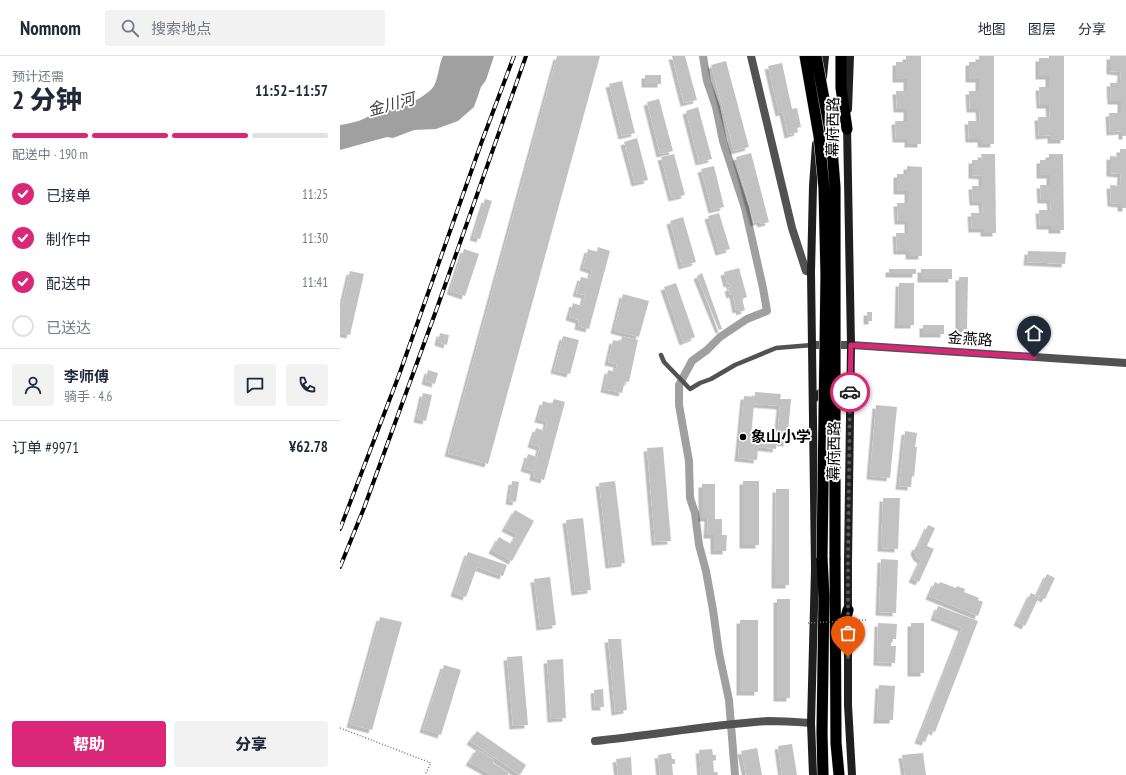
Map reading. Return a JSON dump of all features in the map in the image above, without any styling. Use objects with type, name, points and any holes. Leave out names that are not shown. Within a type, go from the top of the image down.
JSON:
[{"type":"highway","name":"幕府西路","points":[[805,56],[819,136],[824,188],[826,275],[822,558],[824,597],[822,732],[824,775]]},
{"type":"highway","name":"幕府西路","points":[[816,56],[831,136],[835,187],[836,743],[839,775]]},
{"type":"highway","points":[[841,56],[841,88],[847,129]]},
{"type":"highway","points":[[815,572],[824,597]]},
{"type":"highway","points":[[836,653],[848,610]]},
{"type":"highway","points":[[820,775],[823,763]]},
{"type":"main road","name":"幕府西路","points":[[813,775],[811,723],[815,572],[811,272],[816,136],[825,56]]},
{"type":"main road","name":"幕府西路","points":[[850,56],[847,129],[851,345],[848,705],[852,775]]},
{"type":"main road","points":[[812,226],[822,239],[829,266],[829,345]]},
{"type":"main road","points":[[829,295],[836,302],[843,301],[850,294]]},
{"type":"main road","points":[[813,400],[820,392],[829,388],[837,388],[850,397]]},
{"type":"street","points":[[751,56],[792,228],[806,271],[811,272]]},
{"type":"street","name":"金燕路","points":[[812,345],[851,345],[1126,363]]},
{"type":"street","points":[[595,741],[714,726],[770,721],[811,723]]},
{"type":"lane","points":[[661,355],[664,362],[690,389],[735,365],[776,348],[812,345]]},
{"type":"path","points":[[808,623],[867,620]]},
{"type":"path","points":[[340,728],[431,763],[425,775]]},
{"type":"shaded area","points":[[443,56],[494,56],[486,80],[481,87],[474,107],[458,121],[436,129],[414,130],[393,138],[387,137],[340,150],[340,125],[359,121],[376,111],[383,111],[408,104],[423,96],[434,86]]},
{"type":"building","points":[[557,56],[600,56],[488,464],[448,453]]},
{"type":"building","points":[[672,56],[685,56],[697,100],[684,103]]},
{"type":"building","points":[[906,56],[921,56],[921,144],[908,144],[908,139],[896,139],[895,121],[907,121],[907,109],[897,109],[896,91],[907,91],[907,79],[896,79],[896,62],[906,62]]},
{"type":"building","points":[[979,56],[994,56],[994,144],[981,144],[981,139],[969,139],[968,121],[980,121],[979,109],[970,109],[969,91],[979,91],[979,79],[969,79],[969,62],[979,62]]},
{"type":"building","points":[[1049,56],[1064,56],[1064,140],[1051,140],[1051,135],[1039,136],[1038,117],[1050,117],[1049,105],[1040,105],[1039,87],[1049,87],[1049,76],[1039,76],[1039,58],[1049,58]]},
{"type":"building","points":[[1110,56],[1126,56],[1126,136],[1122,136],[1122,131],[1110,132],[1109,113],[1121,113],[1121,101],[1111,101],[1110,83],[1120,83],[1121,72],[1110,71]]},
{"type":"building","points":[[726,61],[749,147],[734,151],[711,65]]},
{"type":"building","points":[[782,63],[792,109],[797,108],[801,127],[797,128],[798,132],[788,135],[783,112],[779,113],[768,66]]},
{"type":"building","points":[[645,75],[661,75],[661,84],[645,84]]},
{"type":"building","points":[[622,81],[635,133],[622,136],[609,84]]},
{"type":"building","points":[[659,99],[673,151],[660,154],[647,102]]},
{"type":"building","points":[[698,107],[712,159],[699,162],[686,111]]},
{"type":"building","points":[[637,138],[648,180],[635,183],[624,142]]},
{"type":"building","points":[[1120,149],[1126,149],[1126,208],[1121,208],[1121,204],[1111,203],[1110,185],[1120,186],[1121,174],[1110,173],[1110,156],[1120,157]]},
{"type":"building","points":[[751,153],[769,222],[761,224],[760,221],[754,223],[736,157]]},
{"type":"building","points":[[674,154],[685,195],[672,198],[661,157]]},
{"type":"building","points":[[981,154],[995,154],[996,233],[984,233],[984,229],[972,229],[971,213],[983,213],[982,202],[973,202],[972,186],[982,186],[982,176],[972,175],[972,160],[982,160]]},
{"type":"building","points":[[1049,154],[1063,154],[1064,230],[1052,230],[1052,226],[1040,226],[1039,210],[1051,210],[1050,200],[1041,200],[1040,185],[1050,185],[1050,175],[1040,175],[1040,160],[1049,160]]},
{"type":"building","points":[[714,166],[724,207],[712,210],[701,169]]},
{"type":"building","points":[[907,166],[922,167],[922,256],[909,256],[909,251],[897,251],[896,233],[908,233],[908,221],[898,221],[897,203],[908,203],[908,191],[897,191],[897,174],[907,174]]},
{"type":"building","points":[[485,199],[492,201],[480,239],[473,237]]},
{"type":"building","points":[[719,213],[730,249],[719,252],[708,216]]},
{"type":"building","points":[[683,217],[696,262],[682,266],[670,221]]},
{"type":"building","points":[[598,247],[610,251],[589,329],[578,326],[579,320],[569,317],[573,303],[582,306],[585,295],[576,293],[581,277],[590,279],[592,270],[583,267],[588,249],[597,252]]},
{"type":"building","points":[[464,249],[479,254],[465,296],[450,291]]},
{"type":"building","points":[[1028,251],[1066,252],[1065,264],[1027,262]]},
{"type":"building","points":[[739,268],[747,297],[742,299],[745,310],[740,312],[739,309],[736,310],[733,294],[730,295],[728,288],[731,287],[729,283],[727,284],[724,272]]},
{"type":"building","points":[[889,269],[916,269],[916,274],[889,274]]},
{"type":"building","points":[[921,269],[952,269],[952,279],[921,279]]},
{"type":"building","points":[[350,271],[364,274],[350,335],[340,333],[340,314]]},
{"type":"building","points":[[702,273],[722,329],[719,330],[697,276]]},
{"type":"building","points":[[959,277],[968,277],[967,329],[959,329]]},
{"type":"building","points":[[676,283],[695,337],[683,342],[664,287]]},
{"type":"building","points":[[899,283],[914,283],[914,325],[898,325]]},
{"type":"building","points":[[623,294],[649,301],[639,337],[614,330]]},
{"type":"building","points":[[867,312],[872,312],[872,321],[867,321]]},
{"type":"building","points":[[923,325],[944,325],[944,334],[923,334]]},
{"type":"building","points":[[440,333],[449,335],[447,345],[438,342]]},
{"type":"building","points":[[563,336],[579,340],[570,374],[554,370]]},
{"type":"building","points":[[622,336],[638,340],[629,382],[625,381],[622,393],[604,389],[608,370],[615,372],[617,364],[608,362],[613,340],[621,342]]},
{"type":"building","points":[[428,370],[438,373],[435,384],[425,381]]},
{"type":"building","points":[[755,392],[781,394],[780,399],[791,399],[787,443],[777,442],[776,449],[758,447],[757,460],[738,458],[744,396],[755,397]],"holes":[[[754,404],[780,406],[777,439],[751,436]]]},
{"type":"building","points":[[423,393],[432,395],[426,421],[417,419]]},
{"type":"building","points":[[554,399],[565,402],[544,480],[533,477],[534,471],[524,468],[528,454],[537,457],[540,447],[531,444],[536,428],[545,431],[547,421],[538,419],[543,401],[552,404]]},
{"type":"building","points":[[876,405],[897,407],[890,478],[870,476]]},
{"type":"building","points":[[905,431],[917,433],[914,477],[912,476],[911,487],[899,486]]},
{"type":"building","points":[[663,447],[671,541],[655,542],[647,448]]},
{"type":"building","points":[[512,481],[519,482],[516,502],[509,501]]},
{"type":"building","points":[[615,481],[625,563],[609,565],[599,483]]},
{"type":"building","points":[[743,481],[759,481],[759,545],[743,545]]},
{"type":"building","points":[[702,484],[715,484],[715,519],[722,519],[722,535],[727,535],[726,551],[714,551],[714,535],[707,535],[708,518],[702,518]]},
{"type":"building","points":[[776,489],[789,489],[789,585],[775,585]]},
{"type":"building","points":[[883,498],[900,498],[898,549],[881,548]]},
{"type":"building","points":[[515,510],[534,521],[512,561],[492,550],[499,537],[511,544],[517,534],[505,528]]},
{"type":"building","points":[[583,518],[591,590],[575,592],[566,520]]},
{"type":"building","points":[[928,525],[935,528],[927,546],[934,549],[919,582],[912,579],[921,560],[917,557],[914,551],[916,546],[918,547]]},
{"type":"building","points":[[468,552],[507,565],[503,576],[477,567],[466,597],[454,593]]},
{"type":"building","points":[[881,559],[898,560],[896,613],[879,612]]},
{"type":"building","points":[[1047,574],[1055,578],[1045,599],[1037,595]]},
{"type":"building","points":[[550,577],[556,625],[540,627],[534,579]]},
{"type":"building","points":[[935,582],[939,584],[940,582],[956,588],[957,586],[965,589],[964,592],[979,598],[978,600],[983,602],[978,616],[929,596]]},
{"type":"building","points":[[1031,593],[1039,597],[1025,626],[1017,622]]},
{"type":"building","points":[[777,599],[790,599],[790,698],[777,698]]},
{"type":"building","points":[[938,606],[978,621],[935,732],[930,730],[925,742],[918,740],[962,628],[934,617]]},
{"type":"building","points":[[380,617],[402,622],[372,730],[350,724]]},
{"type":"building","points":[[740,620],[758,620],[758,692],[740,692]]},
{"type":"building","points":[[878,623],[897,624],[896,639],[891,639],[891,646],[896,646],[895,663],[877,662]]},
{"type":"building","points":[[911,623],[924,623],[924,673],[911,673]]},
{"type":"building","points":[[608,639],[621,639],[627,710],[615,712]]},
{"type":"building","points":[[522,656],[528,725],[513,726],[507,657]]},
{"type":"building","points":[[563,659],[566,718],[551,719],[547,660]]},
{"type":"building","points":[[444,665],[461,670],[441,735],[423,729]]},
{"type":"building","points":[[879,685],[895,686],[893,720],[877,720]]},
{"type":"building","points":[[603,689],[604,707],[595,707],[594,690]]},
{"type":"building","points":[[477,731],[526,765],[520,775],[470,741]]},
{"type":"building","points":[[792,744],[797,775],[782,775],[778,746]]},
{"type":"building","points":[[757,748],[762,775],[746,775],[741,751]]},
{"type":"building","points":[[477,749],[494,760],[493,763],[509,773],[508,775],[492,775],[469,762]]},
{"type":"building","points":[[712,749],[713,755],[716,755],[716,760],[713,761],[714,772],[717,772],[718,775],[701,775],[699,750]]},
{"type":"building","points":[[671,753],[672,759],[675,759],[675,764],[672,764],[673,775],[660,775],[658,755]]},
{"type":"building","points":[[923,753],[926,775],[905,775],[902,755]]},
{"type":"building","points":[[631,757],[632,775],[618,775],[616,759]]},
{"type":"waterway","points":[[703,56],[707,81],[716,107],[723,141],[745,208],[767,311],[747,319],[720,337],[707,350],[692,361],[679,385],[679,405],[689,461],[690,498],[695,513],[699,545],[706,571],[719,653],[729,700],[735,775]]},
{"type":"railway","points":[[340,529],[399,375],[482,141],[514,56]]},
{"type":"railway","points":[[340,567],[364,508],[437,308],[526,56]]},
{"type":"way so far","points":[[848,657],[850,392]]},
{"type":"place","name":"象山小学","points":[[743,437]]},
{"type":"route","points":[[850,392],[851,345],[1034,357]]},
{"type":"water label","name":"金川河","points":[[391,104]]}]
